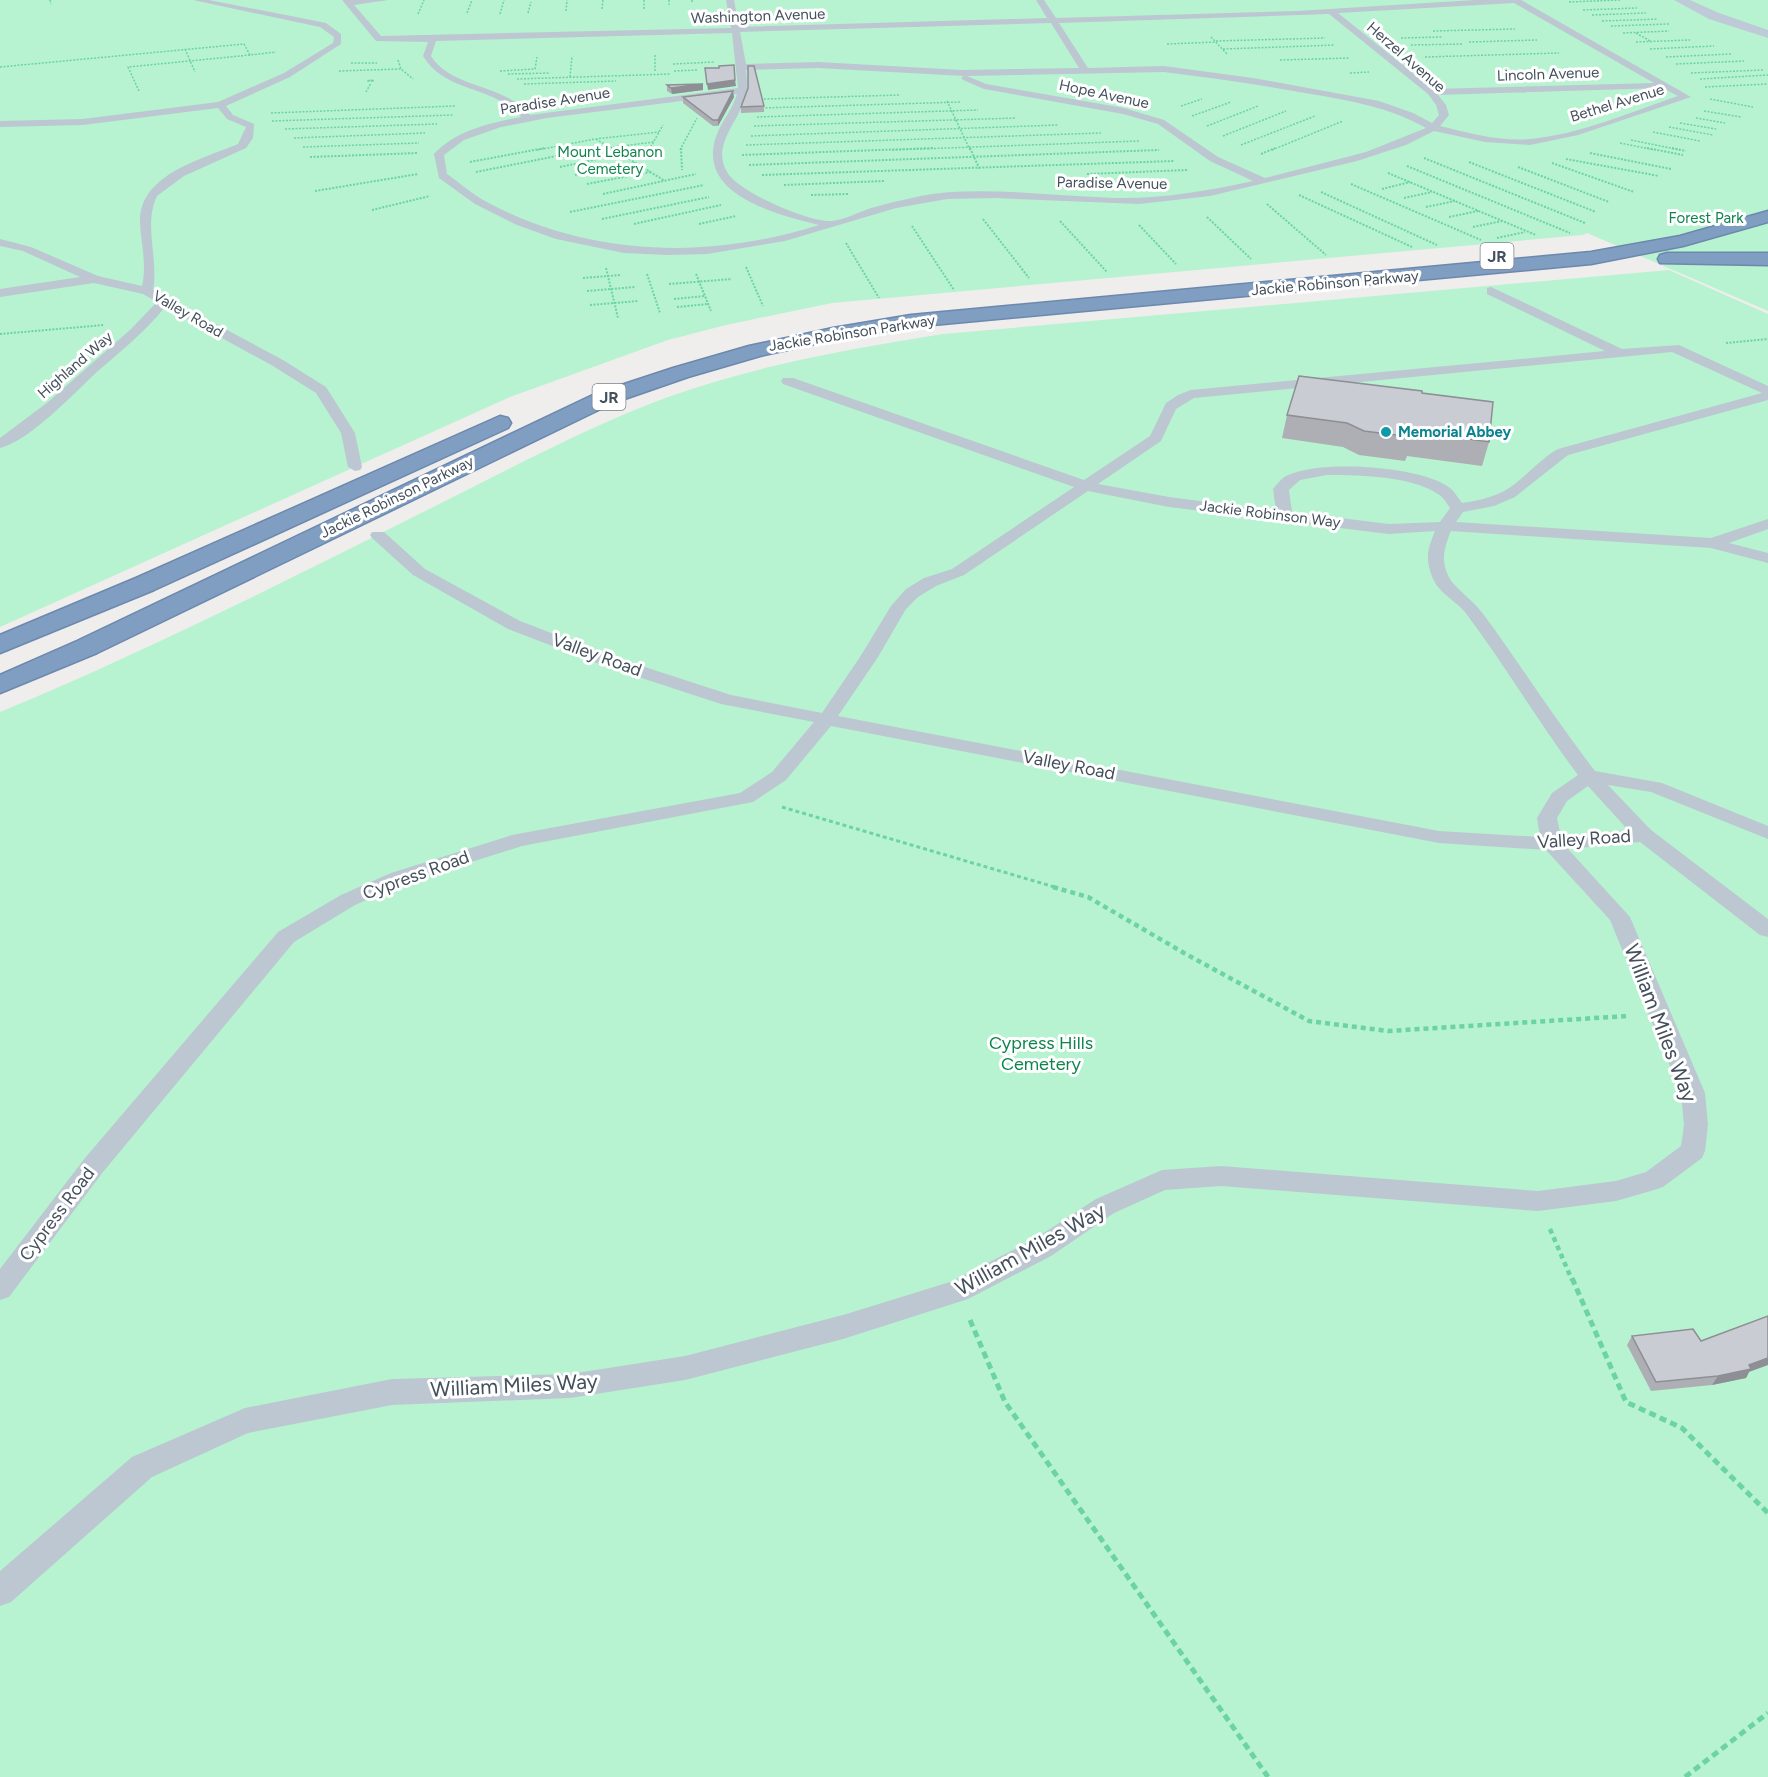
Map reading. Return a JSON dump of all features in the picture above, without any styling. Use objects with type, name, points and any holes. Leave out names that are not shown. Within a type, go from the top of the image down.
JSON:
[{"type":"highway","name":"Jackie Robinson Parkway","points":[[568,393],[705,346],[843,316],[943,304],[1564,249],[1629,239],[1704,223],[1768,200]]},
{"type":"highway","name":"Jackie Robinson Parkway","points":[[0,685],[98,642],[597,402],[670,375],[738,354],[842,332],[921,320],[1485,269],[1625,254],[1711,234],[1768,216]]},
{"type":"highway","points":[[1485,269],[1598,265],[1681,258],[1768,259]]},
{"type":"highway","name":"Jackie Robinson Parkway","points":[[0,645],[145,584],[514,417]]},
{"type":"street","points":[[1680,0],[1714,16],[1768,34]]},
{"type":"lane","points":[[0,124],[83,122],[220,105],[287,75],[337,44],[338,36],[323,25],[198,0]]},
{"type":"lane","points":[[347,2],[384,0]]},
{"type":"lane","points":[[730,0],[740,64],[727,140],[739,191],[787,213],[828,225]]},
{"type":"lane","points":[[1040,0],[1085,70]]},
{"type":"lane","name":"Washington Avenue","points":[[347,2],[379,39],[1192,17],[1518,2]]},
{"type":"lane","name":"Bethel Avenue","points":[[1433,128],[1485,139],[1530,142],[1569,134],[1686,97],[1518,2]]},
{"type":"lane","points":[[1180,4],[1192,17]]},
{"type":"lane","points":[[1271,4],[1297,13]]},
{"type":"lane","name":"Herzel Avenue","points":[[1332,12],[1431,92],[1444,115],[1433,128]]},
{"type":"lane","points":[[433,39],[428,56],[432,67],[444,76],[502,96],[517,106],[527,118]]},
{"type":"lane","points":[[740,64],[818,65],[962,73],[1164,69],[1358,99],[1410,115],[1433,128]]},
{"type":"lane","name":"Hope Avenue","points":[[962,73],[968,80],[984,86],[1124,111],[1166,125],[1212,158],[1265,182]]},
{"type":"lane","name":"Lincoln Avenue","points":[[1431,92],[1669,87]]},
{"type":"lane","name":"Paradise Avenue","points":[[440,152],[453,142],[477,132],[527,118],[676,101],[727,140]]},
{"type":"lane","name":"Valley Road","points":[[220,105],[230,117],[251,126],[248,138],[242,146],[177,175],[153,192],[147,202],[152,272],[147,291],[278,363],[321,390],[348,433],[355,467]]},
{"type":"lane","name":"Paradise Avenue","points":[[439,172],[457,189],[543,233],[597,247],[687,251],[769,242],[925,199],[992,195],[1115,201],[1160,201],[1186,198],[1265,182],[1376,153],[1433,128]]},
{"type":"lane","points":[[439,172],[436,162],[440,152]]},
{"type":"lane","points":[[0,242],[27,249],[94,279],[147,291]]},
{"type":"lane","points":[[0,294],[94,279]]},
{"type":"lane","points":[[1491,291],[1621,353]]},
{"type":"lane","name":"Highland Way","points":[[0,444],[44,415],[147,321],[164,301]]},
{"type":"lane","name":"Cypress Road","points":[[0,1289],[94,1165],[286,937],[348,900],[398,878],[519,840],[746,798],[779,776],[827,719],[869,657],[899,606],[912,593],[930,582],[958,572],[1156,438],[1169,406],[1178,399],[1191,394],[1674,348],[1768,391]]},
{"type":"lane","name":"Jackie Robinson Way","points":[[788,381],[1086,486],[1169,502],[1389,529],[1445,526],[1712,543],[1768,558]]},
{"type":"lane","points":[[1644,836],[1589,776],[1552,728],[1533,695],[1469,606],[1442,581],[1434,554],[1445,526],[1458,508],[1489,503],[1514,491],[1546,461],[1563,452],[1768,396]]},
{"type":"lane","points":[[1285,516],[1281,489],[1295,477],[1326,471],[1365,471],[1410,478],[1445,491],[1458,508]]},
{"type":"lane","points":[[1712,543],[1768,524]]},
{"type":"lane","name":"Valley Road","points":[[378,535],[418,572],[514,625],[608,661],[727,700],[1439,837],[1552,844],[1644,836],[1768,930]]},
{"type":"lane","points":[[1552,844],[1547,818],[1559,797],[1589,776],[1655,787],[1768,833]]},
{"type":"lane","name":"William Miles Way","points":[[0,1590],[142,1467],[245,1421],[392,1392],[570,1386],[685,1368],[843,1327],[958,1292],[1042,1248],[1105,1206],[1162,1180],[1221,1176],[1538,1201],[1616,1191],[1654,1180],[1694,1151],[1696,1125],[1693,1093],[1619,917],[1552,844]]},
{"type":"path","points":[[50,0],[51,4]]},
{"type":"path","points":[[418,14],[424,0]]},
{"type":"path","points":[[467,14],[472,0]]},
{"type":"path","points":[[499,18],[504,0]]},
{"type":"path","points":[[566,15],[567,0]]},
{"type":"path","points":[[602,9],[603,0]]},
{"type":"path","points":[[644,0],[644,10]]},
{"type":"path","points":[[669,0],[669,5]]},
{"type":"path","points":[[1518,2],[1620,0]]},
{"type":"path","points":[[527,16],[531,1]]},
{"type":"path","points":[[1542,15],[1637,8]]},
{"type":"path","points":[[1542,15],[1646,13]]},
{"type":"path","points":[[1192,17],[1252,81]]},
{"type":"path","points":[[1562,26],[1658,18]]},
{"type":"path","points":[[1426,31],[1669,24]]},
{"type":"path","points":[[1618,33],[1669,31]]},
{"type":"path","points":[[1635,33],[1652,41]]},
{"type":"path","points":[[1215,41],[1362,37]]},
{"type":"path","points":[[1469,42],[1582,38]]},
{"type":"path","points":[[1635,42],[1690,40]]},
{"type":"path","points":[[0,67],[244,44],[250,55]]},
{"type":"path","points":[[1222,49],[1463,44]]},
{"type":"path","points":[[128,67],[333,46]]},
{"type":"path","points":[[1279,60],[1606,52],[1714,46]]},
{"type":"path","points":[[185,49],[195,72]]},
{"type":"path","points":[[1620,59],[1731,54]]},
{"type":"path","points":[[500,71],[535,69],[537,56]]},
{"type":"path","points":[[1632,66],[1744,61]]},
{"type":"path","points":[[346,63],[378,63]]},
{"type":"path","points":[[673,64],[740,64]]},
{"type":"path","points":[[333,71],[401,69]]},
{"type":"path","points":[[1648,75],[1763,70]]},
{"type":"path","points":[[933,71],[992,195]]},
{"type":"path","points":[[513,79],[671,74]]},
{"type":"path","points":[[1669,87],[1768,75]]},
{"type":"path","points":[[366,92],[371,80]]},
{"type":"path","points":[[470,85],[618,81]]},
{"type":"path","points":[[1669,87],[1768,84]]},
{"type":"path","points":[[1166,125],[1277,86]]},
{"type":"path","points":[[1669,87],[1754,107]]},
{"type":"path","points":[[727,140],[969,147],[1184,137],[1301,90]]},
{"type":"path","points":[[727,140],[974,157],[1199,147],[1330,94]]},
{"type":"path","points":[[519,222],[727,140],[910,95]]},
{"type":"path","points":[[727,140],[979,168],[1212,158],[1358,99]]},
{"type":"path","points":[[603,194],[665,181],[727,140],[948,102],[970,102]]},
{"type":"path","points":[[1230,167],[1382,105]]},
{"type":"path","points":[[269,113],[456,106]]},
{"type":"path","points":[[682,170],[680,150],[685,137],[702,110]]},
{"type":"path","points":[[727,140],[952,111],[986,110]]},
{"type":"path","points":[[554,114],[665,181]]},
{"type":"path","points":[[271,121],[463,115]]},
{"type":"path","points":[[727,140],[956,120],[1015,118]]},
{"type":"path","points":[[560,167],[649,150],[665,122]]},
{"type":"path","points":[[285,129],[438,124]]},
{"type":"path","points":[[727,140],[1066,125]]},
{"type":"path","points":[[294,138],[477,132]]},
{"type":"path","points":[[439,172],[595,138],[659,132]]},
{"type":"path","points":[[727,140],[1104,133]]},
{"type":"path","points":[[1569,134],[1683,155]]},
{"type":"path","points":[[303,147],[453,142]]},
{"type":"path","points":[[315,191],[608,146],[654,142]]},
{"type":"path","points":[[1395,146],[1585,223]]},
{"type":"path","points":[[310,157],[440,152]]},
{"type":"path","points":[[1376,153],[1574,234]]},
{"type":"path","points":[[1589,153],[1671,169]]},
{"type":"path","points":[[1556,157],[1659,176]]},
{"type":"path","points":[[1354,159],[1544,239]]},
{"type":"path","points":[[1467,161],[1596,212]]},
{"type":"path","points":[[575,175],[636,163]]},
{"type":"path","points":[[1551,163],[1634,192]]},
{"type":"path","points":[[1317,169],[1489,244]]},
{"type":"path","points":[[587,184],[651,172]]},
{"type":"path","points":[[1288,176],[1438,245]]},
{"type":"path","points":[[1265,182],[1418,250]]},
{"type":"path","points":[[1382,189],[1410,182]]},
{"type":"path","points":[[1245,186],[1326,255]]},
{"type":"path","points":[[372,210],[457,189]]},
{"type":"path","points":[[598,219],[739,191]]},
{"type":"path","points":[[1404,198],[1432,192]]},
{"type":"path","points":[[1004,195],[1001,201],[981,208],[979,213],[1029,278]]},
{"type":"path","points":[[630,225],[753,198]]},
{"type":"path","points":[[1186,198],[1251,259]]},
{"type":"path","points":[[1115,201],[1176,264]]},
{"type":"path","points":[[1426,207],[1455,201]]},
{"type":"path","points":[[899,205],[955,292]]},
{"type":"path","points":[[1449,217],[1478,211]]},
{"type":"path","points":[[1056,217],[1107,272]]},
{"type":"path","points":[[1473,228],[1502,221]]},
{"type":"path","points":[[828,225],[840,232],[879,298]]},
{"type":"path","points":[[1497,238],[1526,231]]},
{"type":"path","points":[[597,247],[608,276],[618,318]]},
{"type":"path","points":[[738,247],[763,306]]},
{"type":"path","points":[[639,250],[660,313]]},
{"type":"path","points":[[687,251],[711,311]]},
{"type":"path","points":[[583,278],[631,274]]},
{"type":"path","points":[[669,285],[732,279]]},
{"type":"path","points":[[587,291],[635,287]]},
{"type":"path","points":[[674,298],[705,296]]},
{"type":"path","points":[[590,305],[638,301]]},
{"type":"path","points":[[677,307],[708,304]]},
{"type":"path","points":[[0,334],[147,321]]},
{"type":"path","points":[[746,798],[823,817],[1088,897],[1184,953],[1308,1020],[1388,1031],[1660,1014]]},
{"type":"path","points":[[1538,1201],[1626,1402],[1682,1428],[1768,1513]]},
{"type":"path","points":[[958,1292],[1005,1402],[1268,1777]]},
{"type":"path","points":[[1685,1777],[1768,1713]]},
{"type":"green space","name":"Mount Lebanon Cemetery","points":[[0,0],[1768,0],[1768,311],[1587,233],[832,303],[726,325],[668,340],[510,397],[0,627]]},
{"type":"green space","name":"Cypress Hills Cemetery","points":[[1669,270],[1768,314],[1768,1777],[0,1777],[0,712],[210,617],[604,423],[668,397],[736,376],[838,352],[943,334]]},
{"type":"building","points":[[734,65],[735,80],[707,84],[705,68]]},
{"type":"building","points":[[748,66],[754,66],[764,106],[741,107],[748,88]]},
{"type":"building","points":[[703,84],[671,88],[667,85]]},
{"type":"building","points":[[733,91],[718,120],[713,120],[683,97]]},
{"type":"building","points":[[1299,376],[1493,402],[1489,442],[1412,431],[1411,437],[1364,431],[1347,423],[1287,415]]},
{"type":"building","points":[[1768,1316],[1768,1358],[1749,1365],[1751,1369],[1718,1376],[1656,1382],[1632,1336],[1693,1329],[1701,1341]]},
{"type":"place","name":"Memorial Abbey","points":[[1386,432]]},
{"type":"park label","name":"Forest Park","points":[[1706,218]]}]
